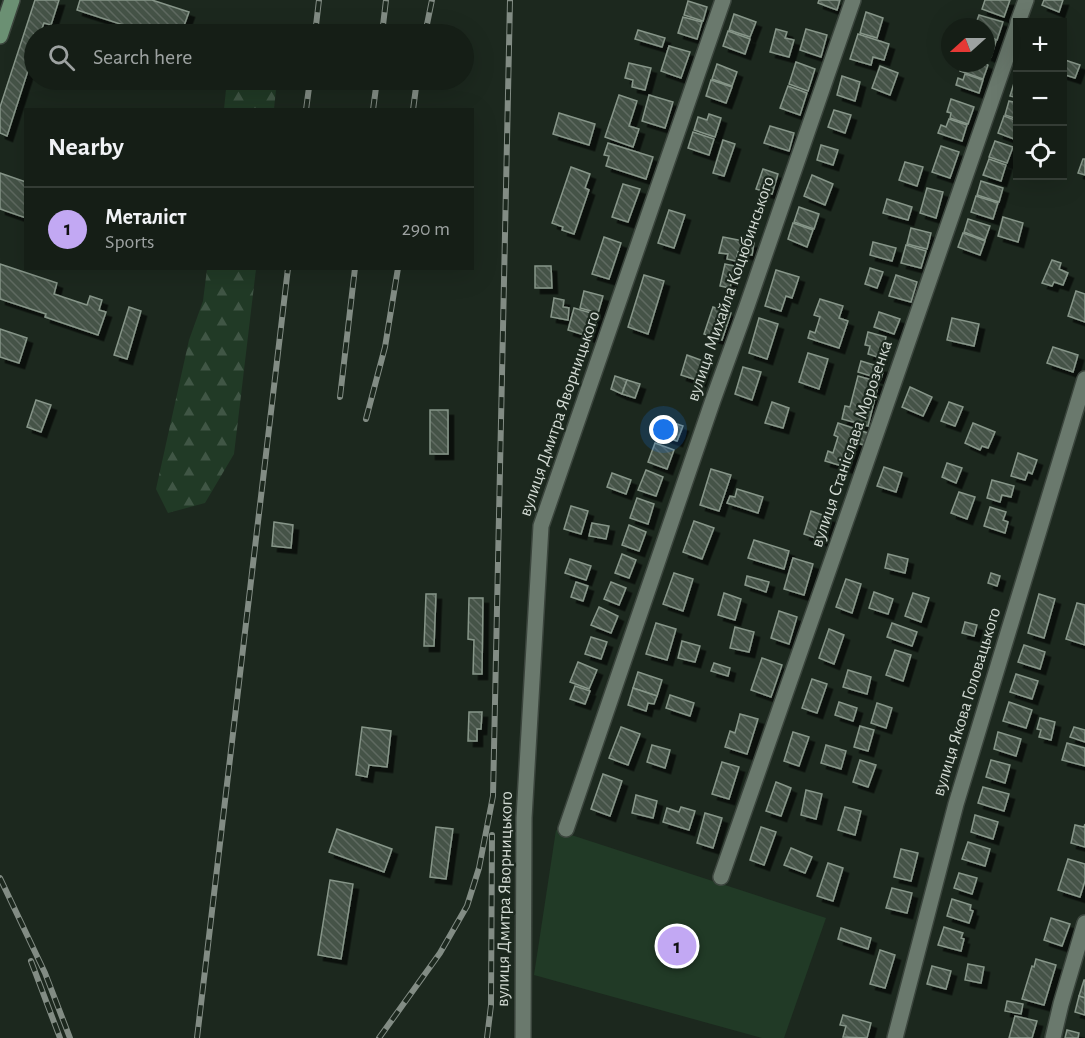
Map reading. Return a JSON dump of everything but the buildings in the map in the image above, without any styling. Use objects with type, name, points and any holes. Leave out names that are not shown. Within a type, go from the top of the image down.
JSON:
[{"type":"main road","points":[[0,36],[12,0]]},
{"type":"street","name":"вулиця Дмитра Яворницького","points":[[523,1038],[524,818],[541,526],[723,0]]},
{"type":"street","name":"вулиця Михайла Коцюбинського","points":[[566,829],[853,0]]},
{"type":"street","name":"вулиця Станіслава Морозенка","points":[[1020,18],[1026,0]]},
{"type":"street","name":"вулиця Станіслава Морозенка","points":[[721,877],[1013,37]]},
{"type":"street","name":"вулиця Якова Головацького","points":[[895,1038],[956,804],[1085,379]]},
{"type":"street","points":[[1053,1038],[1085,923]]},
{"type":"green space","points":[[226,90],[276,90],[274,108],[224,108]]},
{"type":"green space","points":[[207,270],[256,270],[234,454],[205,503],[168,513],[156,489],[189,340],[203,301]]},
{"type":"green space","points":[[556,830],[826,918],[784,1038],[762,1038],[534,975]]},
{"type":"railway","points":[[316,24],[319,0]]},
{"type":"railway","points":[[383,24],[386,0]]},
{"type":"railway","points":[[427,24],[432,0]]},
{"type":"railway","points":[[379,1038],[440,953],[467,906],[479,868],[493,796],[510,0]]},
{"type":"railway","points":[[306,108],[309,90]]},
{"type":"railway","points":[[373,108],[376,90]]},
{"type":"railway","points":[[413,108],[416,90]]},
{"type":"railway","points":[[197,1038],[288,270]]},
{"type":"railway","points":[[340,397],[355,270]]},
{"type":"railway","points":[[366,419],[385,347],[398,270]]},
{"type":"railway","points":[[487,1038],[491,1005],[492,835]]},
{"type":"railway","points":[[0,878],[45,973],[70,1038]]},
{"type":"railway","points":[[31,961],[60,1038]]},
{"type":"place","name":"Металіст","points":[[677,946]]}]
